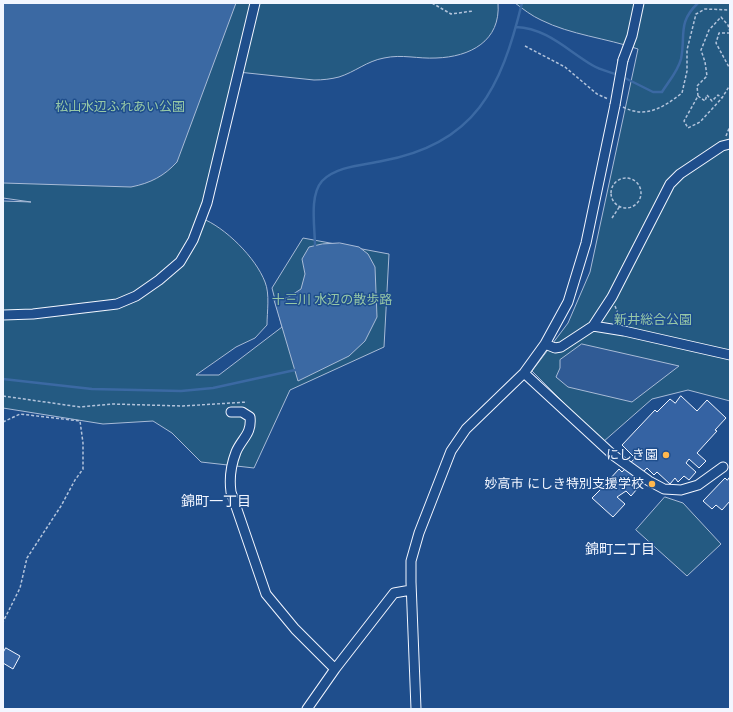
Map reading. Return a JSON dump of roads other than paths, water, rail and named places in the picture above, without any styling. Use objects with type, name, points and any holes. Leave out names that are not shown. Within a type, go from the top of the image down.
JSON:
[{"type":"street","points":[[3,315],[34,314],[117,304],[136,296],[159,280],[180,262],[193,240],[207,203],[255,3]]},
{"type":"street","points":[[416,709],[411,561],[419,533],[451,451],[466,429],[524,373],[545,344],[568,302],[580,264],[623,60],[632,36],[639,3]]},
{"type":"street","points":[[545,344],[555,348],[561,347],[593,326],[612,297],[670,184],[680,174],[728,141]]},
{"type":"street","points":[[593,326],[624,331],[730,355]]},
{"type":"street","points":[[524,373],[613,455],[649,482],[664,489],[681,490],[698,485],[723,467]]},
{"type":"street","points":[[231,412],[242,412],[250,417],[251,426],[237,450],[229,479],[231,492],[259,579],[273,605],[335,669]]},
{"type":"street","points":[[307,709],[335,669],[394,593],[411,590]]},
{"type":"waterway","points":[[315,246],[314,203],[315,195],[322,181],[328,176],[342,169],[414,153],[441,141],[462,126],[479,108],[493,86],[514,33],[522,3]]},
{"type":"waterway","points":[[623,77],[653,92],[662,92],[676,72],[680,63],[685,23],[691,10],[698,3]]},
{"type":"waterway","points":[[516,27],[537,31],[556,41],[595,67],[618,75]]},
{"type":"waterway","points":[[3,379],[92,389],[181,391],[213,388],[295,370]]},
{"type":"place","name":"にしき園","points":[[666,455]]},
{"type":"place","name":"妙高市 にしき特別支援学校","points":[[652,484]]},
{"type":"district","name":"錦町一丁目","points":[[216,502]]},
{"type":"district","name":"錦町二丁目","points":[[620,550]]},
{"type":"park label","name":"松山水辺ふれあい公園","points":[[120,107]]},
{"type":"park label","name":"十三川 水辺の散歩路","points":[[332,300]]},
{"type":"park label","name":"新井総合公園","points":[[653,320]]}]
